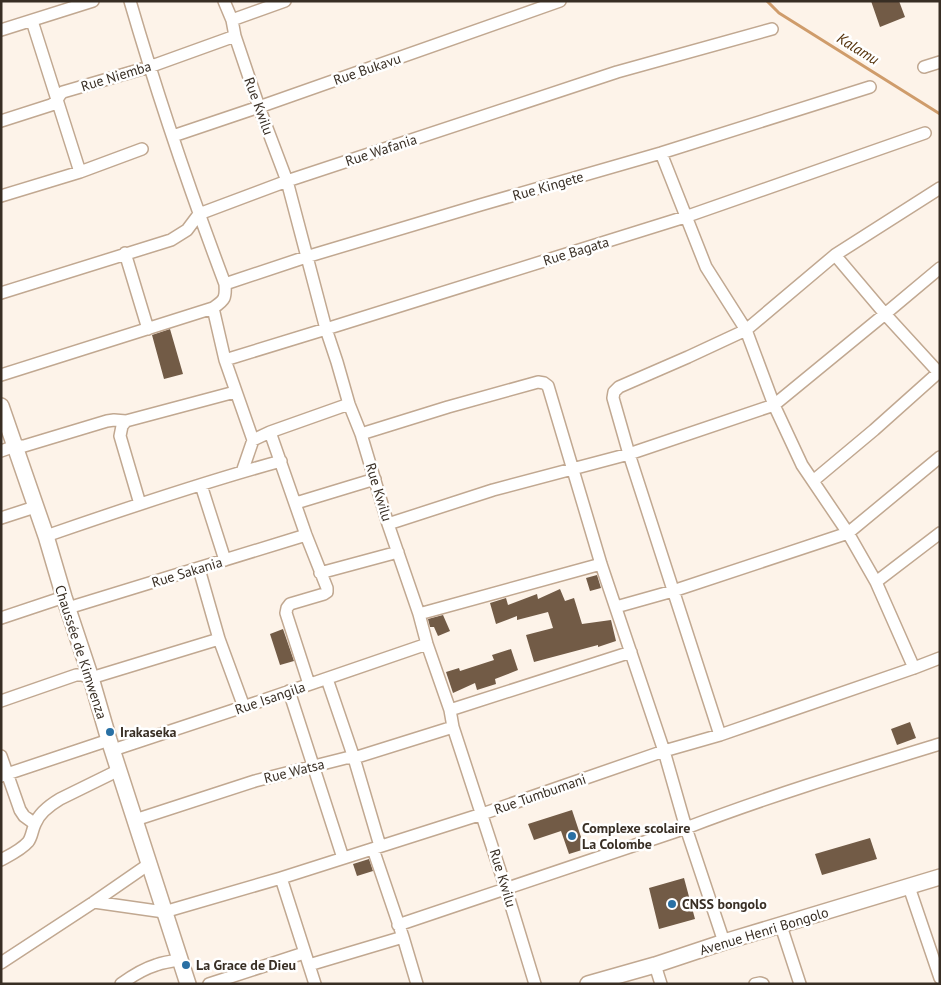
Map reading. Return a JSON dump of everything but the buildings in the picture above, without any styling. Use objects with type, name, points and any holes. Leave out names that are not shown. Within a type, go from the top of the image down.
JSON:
[{"type":"street","points":[[1,30],[93,1]]},
{"type":"street","points":[[1,375],[213,308],[224,299],[226,293],[225,284],[149,67],[130,1]]},
{"type":"street","name":"Rue Kwilu","points":[[224,1],[232,20],[235,36],[259,107],[287,181],[326,329],[349,404],[361,434],[388,524],[450,710],[534,984]]},
{"type":"street","points":[[232,20],[285,1]]},
{"type":"street","name":"Rue Bukavu","points":[[173,136],[560,1]]},
{"type":"street","points":[[32,21],[80,172]]},
{"type":"street","name":"Rue Wafania","points":[[1,293],[171,240],[187,230],[199,214],[287,181],[617,72],[772,29]]},
{"type":"street","name":"Rue Niemba","points":[[1,121],[51,105],[64,92],[149,67],[235,36]]},
{"type":"street","points":[[924,67],[940,62]]},
{"type":"street","name":"Rue Kingete","points":[[225,284],[306,257],[661,153],[870,87]]},
{"type":"street","name":"Rue Bagata","points":[[225,360],[685,217],[925,133]]},
{"type":"street","points":[[1,196],[80,172],[142,149]]},
{"type":"street","points":[[661,153],[706,267],[746,330],[774,405],[802,466],[848,533],[876,582],[914,668]]},
{"type":"street","points":[[720,735],[629,454],[613,398],[614,392],[619,387],[746,330],[835,254],[940,188]]},
{"type":"street","points":[[125,253],[148,329]]},
{"type":"street","points":[[812,481],[939,373],[885,314],[835,254]]},
{"type":"street","points":[[388,524],[493,490],[629,454],[774,405],[940,268]]},
{"type":"street","points":[[213,308],[225,360],[253,440],[242,472]]},
{"type":"street","points":[[361,434],[538,382],[548,386],[601,564],[664,751],[686,828],[724,942]]},
{"type":"street","points":[[8,448],[24,446],[107,421],[126,421],[235,392]]},
{"type":"street","points":[[253,440],[270,432],[349,404]]},
{"type":"street","name":"Chaussée de Kimwenza","points":[[1,406],[8,448],[46,536],[188,984]]},
{"type":"street","points":[[126,421],[122,426],[120,436],[140,504]]},
{"type":"street","points":[[270,432],[306,535],[327,588],[324,594],[290,604],[286,613],[309,684]]},
{"type":"street","points":[[616,607],[673,591],[848,533],[940,457]]},
{"type":"street","points":[[46,536],[140,504],[281,461]]},
{"type":"street","points":[[296,503],[375,479]]},
{"type":"street","points":[[201,485],[225,560]]},
{"type":"street","points":[[1,518],[35,507]]},
{"type":"street","points":[[876,582],[940,533]]},
{"type":"street","name":"Rue Sakania","points":[[1,618],[199,569],[306,535]]},
{"type":"street","points":[[320,573],[398,552]]},
{"type":"street","points":[[419,614],[601,564]]},
{"type":"street","points":[[199,569],[219,639],[244,706]]},
{"type":"street","points":[[1,701],[76,675],[91,678],[219,639]]},
{"type":"street","name":"Rue Isangila","points":[[4,775],[244,706],[427,644]]},
{"type":"street","points":[[914,668],[940,650]]},
{"type":"street","points":[[450,710],[630,652]]},
{"type":"street","points":[[914,668],[940,658]]},
{"type":"street","name":"Rue Tumbumani","points":[[164,912],[281,878],[482,814],[914,668]]},
{"type":"street","points":[[327,679],[354,758],[376,848],[417,984]]},
{"type":"street","points":[[289,691],[343,858]]},
{"type":"street","name":"Rue Watsa","points":[[135,820],[255,781],[346,758],[354,758],[454,727]]},
{"type":"street","points":[[398,925],[686,828],[724,813],[940,744]]},
{"type":"street","points":[[1,756],[4,775],[20,810],[24,816],[35,824]]},
{"type":"street","points":[[1,860],[28,842],[35,824],[52,804],[60,798],[119,770]]},
{"type":"street","points":[[1,963],[149,864]]},
{"type":"street","name":"Avenue Henri Bongolo","points":[[588,984],[940,877]]},
{"type":"street","points":[[281,878],[315,984]]},
{"type":"street","points":[[909,887],[940,978]]},
{"type":"street","points":[[94,902],[164,912]]},
{"type":"street","points":[[781,926],[800,984]]},
{"type":"street","points":[[309,965],[403,937]]},
{"type":"street","points":[[209,984],[304,953]]},
{"type":"street","points":[[121,984],[147,968],[180,960]]},
{"type":"street","points":[[655,965],[661,984]]},
{"type":"street","points":[[755,984],[763,984]]},
{"type":"waterway","name":"Kalamu","points":[[767,1],[779,13],[940,114]]},
{"type":"place","name":"Irakaseka","points":[[110,732]]},
{"type":"place","name":"Complexe scolaire La Colombe","points":[[572,836]]},
{"type":"place","name":"CNSS bongolo","points":[[672,904]]},
{"type":"place","name":"La Grace de Dieu","points":[[186,965]]}]
